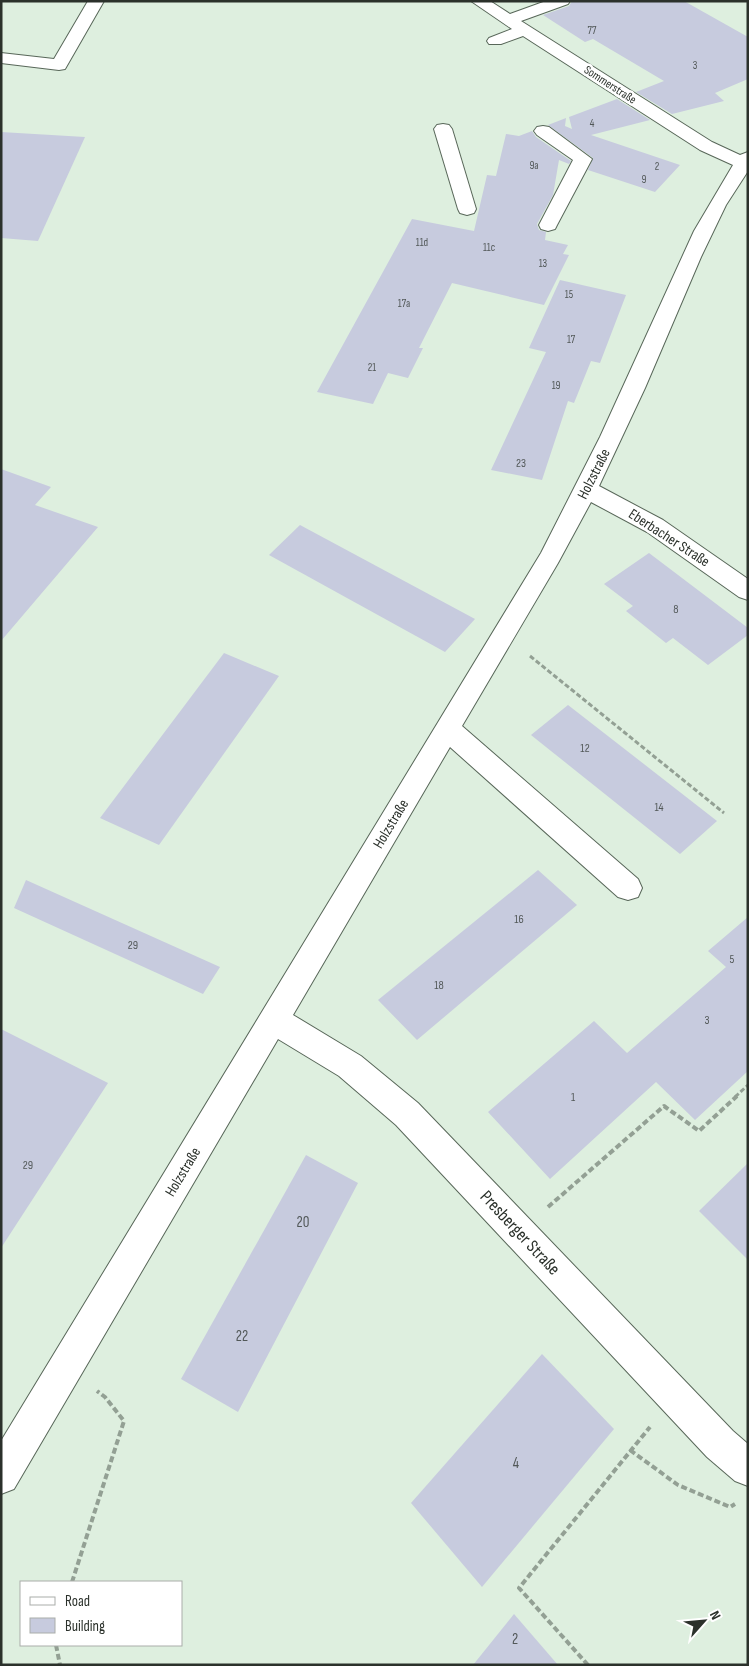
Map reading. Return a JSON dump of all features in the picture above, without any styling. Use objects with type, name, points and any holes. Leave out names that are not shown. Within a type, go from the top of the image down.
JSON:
[{"type":"street","points":[[1,58],[59,65],[96,1]]},
{"type":"street","name":"Sommerstraße","points":[[479,1],[706,146],[742,174]]},
{"type":"street","points":[[509,20],[562,1]]},
{"type":"street","points":[[495,41],[524,30]]},
{"type":"street","points":[[443,129],[467,209]]},
{"type":"street","points":[[543,132],[583,159],[548,225]]},
{"type":"street","name":"Holzstraße","points":[[1,1476],[550,557],[587,490],[615,433],[692,254],[742,174]]},
{"type":"street","name":"Eberbacher Straße","points":[[587,490],[655,526],[748,591]]},
{"type":"street","points":[[448,729],[628,888]]},
{"type":"street","name":"Presberger Straße","points":[[274,1020],[350,1066],[407,1114],[720,1444],[745,1484]]},
{"type":"path","points":[[530,656],[724,813]]},
{"type":"path","points":[[519,1232],[664,1106],[699,1131],[748,1085]]},
{"type":"path","points":[[72,1581],[124,1421],[105,1397]]},
{"type":"path","points":[[588,1665],[519,1588],[656,1420]]},
{"type":"path","points":[[630,1450],[678,1485],[730,1506],[745,1484]]},
{"type":"path","points":[[56,1646],[60,1665]]},
{"type":"building","points":[[572,1],[684,1],[748,37],[748,79],[715,93],[724,101],[672,114],[636,92],[664,81],[593,39],[585,42],[543,15],[569,6]]},
{"type":"building","points":[[617,99],[650,120],[591,135],[680,165],[655,192],[588,170],[593,158],[548,125],[566,118],[565,126],[572,129],[569,117]]},
{"type":"building","points":[[532,131],[536,137],[571,161],[569,164],[559,160],[553,195],[537,224],[539,230],[546,232],[545,240],[568,245],[563,254],[569,255],[544,305],[452,283],[419,348],[423,348],[408,378],[388,373],[373,404],[317,392],[412,219],[474,231],[487,175],[496,176],[506,134],[519,136]]},
{"type":"building","points":[[1,132],[85,137],[38,241],[1,238]]},
{"type":"building","points":[[560,280],[626,295],[600,363],[591,361],[574,403],[568,401],[542,480],[491,470],[546,352],[529,348]]},
{"type":"building","points":[[1,469],[51,487],[35,505],[98,527],[1,641]]},
{"type":"building","points":[[300,525],[475,619],[445,652],[269,555]]},
{"type":"building","points":[[649,553],[748,628],[748,635],[708,665],[673,638],[666,643],[626,611],[633,606],[604,584]]},
{"type":"building","points":[[224,653],[279,676],[159,845],[100,818]]},
{"type":"building","points":[[568,705],[717,821],[680,854],[531,735]]},
{"type":"building","points":[[538,870],[577,905],[417,1040],[378,1000]]},
{"type":"building","points":[[26,880],[220,967],[203,994],[14,908]]},
{"type":"building","points":[[748,917],[748,1071],[695,1120],[656,1082],[550,1179],[488,1112],[594,1021],[627,1053],[726,967],[708,951]]},
{"type":"building","points":[[1,1029],[108,1083],[1,1248]]},
{"type":"building","points":[[306,1155],[358,1183],[238,1412],[181,1379]]},
{"type":"building","points":[[748,1163],[748,1260],[699,1211]]},
{"type":"building","points":[[542,1354],[614,1429],[482,1587],[411,1503]]},
{"type":"building","points":[[514,1614],[558,1665],[473,1665]]}]
